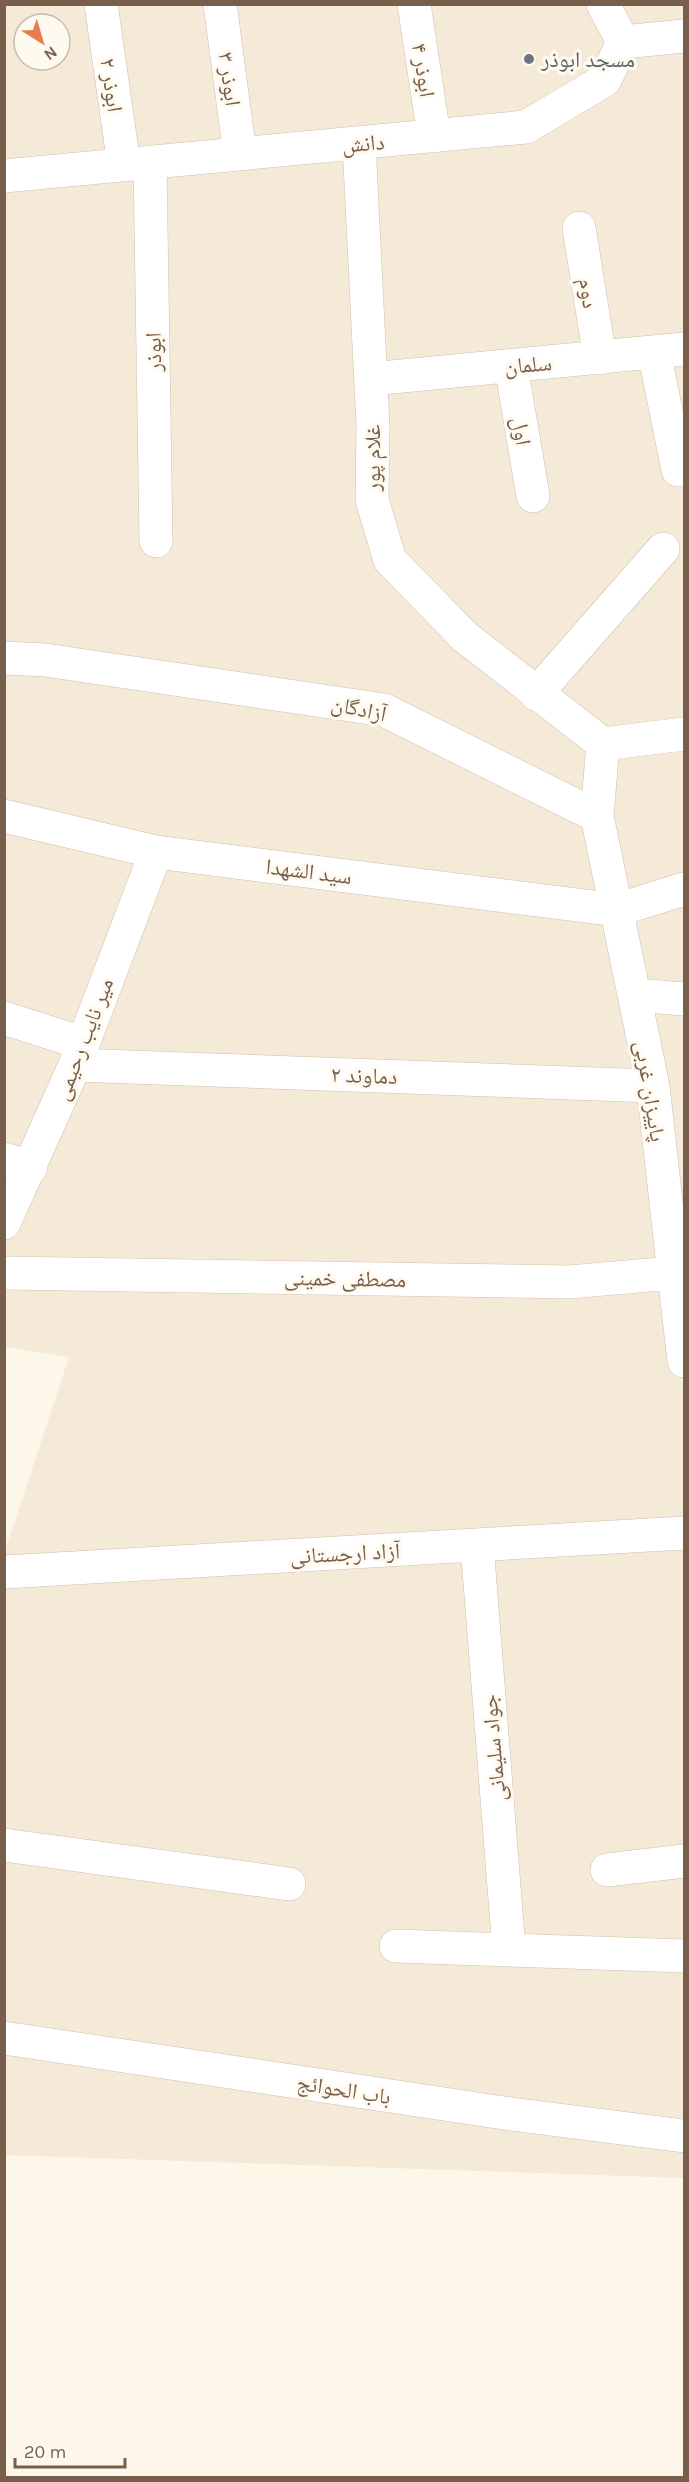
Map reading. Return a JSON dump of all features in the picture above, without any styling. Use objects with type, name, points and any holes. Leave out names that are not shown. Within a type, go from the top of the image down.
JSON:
[{"type":"street","name":"ابوذر ۲","points":[[100,4],[137,164]]},
{"type":"street","name":"ابوذر ۳","points":[[220,4],[240,154]]},
{"type":"street","name":"ابوذر ۴","points":[[414,4],[434,136]]},
{"type":"street","points":[[603,4],[623,42],[684,36]]},
{"type":"street","name":"دانش","points":[[4,176],[526,127],[605,80],[623,42]]},
{"type":"street","name":"غلام پور","points":[[359,143],[373,426],[372,501],[390,560],[465,637],[603,744]]},
{"type":"street","name":"ابوذر","points":[[137,164],[156,541]]},
{"type":"street","name":"دوم","points":[[579,228],[600,358]]},
{"type":"street","points":[[669,351],[678,471]]},
{"type":"street","name":"سلمان","points":[[371,379],[669,351]]},
{"type":"street","name":"اول","points":[[511,366],[533,496]]},
{"type":"street","points":[[536,694],[663,549]]},
{"type":"street","name":"آزادگان","points":[[4,658],[45,660],[384,710],[597,816]]},
{"type":"street","points":[[684,734],[603,744],[597,816],[617,910],[684,889]]},
{"type":"street","name":"سید الشهدا","points":[[4,816],[156,852],[617,910]]},
{"type":"street","name":"میر نایب رحیمی","points":[[4,1223],[18,1163],[78,1054],[156,852]]},
{"type":"street","name":"پاییزان غربی","points":[[617,910],[653,1086],[679,1273],[684,1360]]},
{"type":"street","points":[[635,995],[684,999]]},
{"type":"street","name":"دماوند ۲","points":[[4,1018],[78,1054],[653,1086]]},
{"type":"street","name":"مصطفی خمینی","points":[[4,1273],[569,1282],[679,1273]]},
{"type":"street","name":"آزاد ارجستانی","points":[[4,1572],[684,1533]]},
{"type":"street","name":"جواد سلیمانی","points":[[477,1545],[509,1950]]},
{"type":"street","points":[[4,1845],[289,1884]]},
{"type":"street","points":[[607,1870],[684,1861]]},
{"type":"street","points":[[396,1946],[684,1956]]},
{"type":"street","name":"باب الحوائج","points":[[4,2038],[504,2113],[684,2136]]},
{"type":"shaded area","points":[[5,5],[684,5],[684,2178],[5,2155],[5,1551],[69,1357],[4,1347]]},
{"type":"place","name":"مسجد ابوذر","points":[[529,59]]}]
